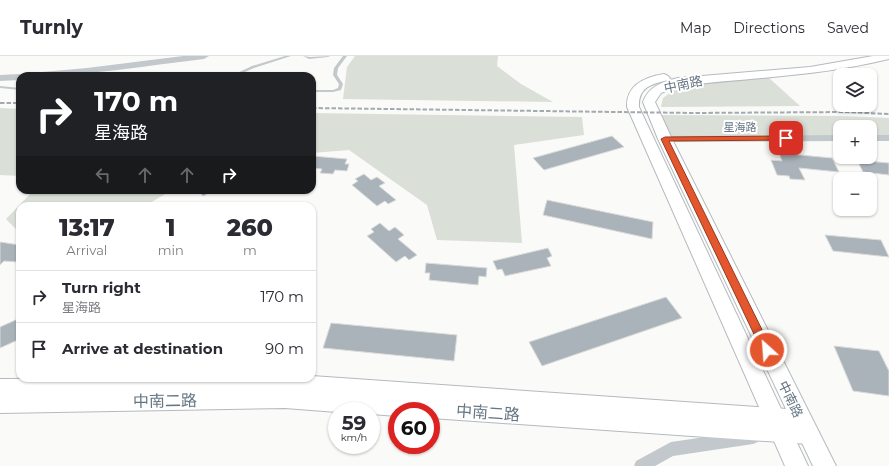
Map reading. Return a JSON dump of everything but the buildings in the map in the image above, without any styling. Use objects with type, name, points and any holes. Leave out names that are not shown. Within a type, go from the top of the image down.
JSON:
[{"type":"main road","name":"中南路","points":[[797,466],[639,124],[632,107],[633,97],[638,89],[661,78],[811,64],[859,56]]},
{"type":"main road","name":"中南路","points":[[825,466],[665,139],[649,102],[653,93],[667,85],[698,80],[866,62],[887,56]]},
{"type":"main road","name":"中南二路","points":[[6,390],[285,400],[805,427]]},
{"type":"street","points":[[74,72],[204,56]]},
{"type":"street","points":[[0,78],[16,77]]},
{"type":"street","name":"星海路","points":[[665,139],[833,138]]},
{"type":"street","points":[[877,138],[889,138]]},
{"type":"street","points":[[641,466],[671,449],[778,426]]},
{"type":"lane","points":[[242,72],[289,56]]},
{"type":"lane","points":[[305,56],[309,58],[328,56]]},
{"type":"lane","points":[[316,91],[333,91],[340,88],[341,84],[335,76],[336,68],[345,56]]},
{"type":"lane","points":[[0,88],[16,89]]},
{"type":"shaded area","points":[[355,56],[498,56],[497,66],[521,84],[553,102],[343,99],[347,67]]},
{"type":"shaded area","points":[[768,77],[800,106],[661,107],[663,98],[675,89],[684,86]]},
{"type":"shaded area","points":[[0,108],[16,109],[16,176],[0,175]]},
{"type":"shaded area","points":[[316,113],[582,117],[584,135],[514,145],[522,243],[437,240],[427,205],[349,150],[316,153]]},
{"type":"shaded area","points":[[660,115],[846,116],[889,118],[889,135],[877,135],[877,120],[833,120],[833,135],[671,138]]},
{"type":"shaded area","points":[[30,194],[165,194],[152,202],[22,202]]},
{"type":"shaded area","points":[[16,209],[16,229],[6,219]]},
{"type":"railway","points":[[0,103],[16,103]]},
{"type":"railway","points":[[316,108],[694,113],[845,112],[889,114]]},
{"type":"route","points":[[767,350],[665,139],[786,138]]}]
